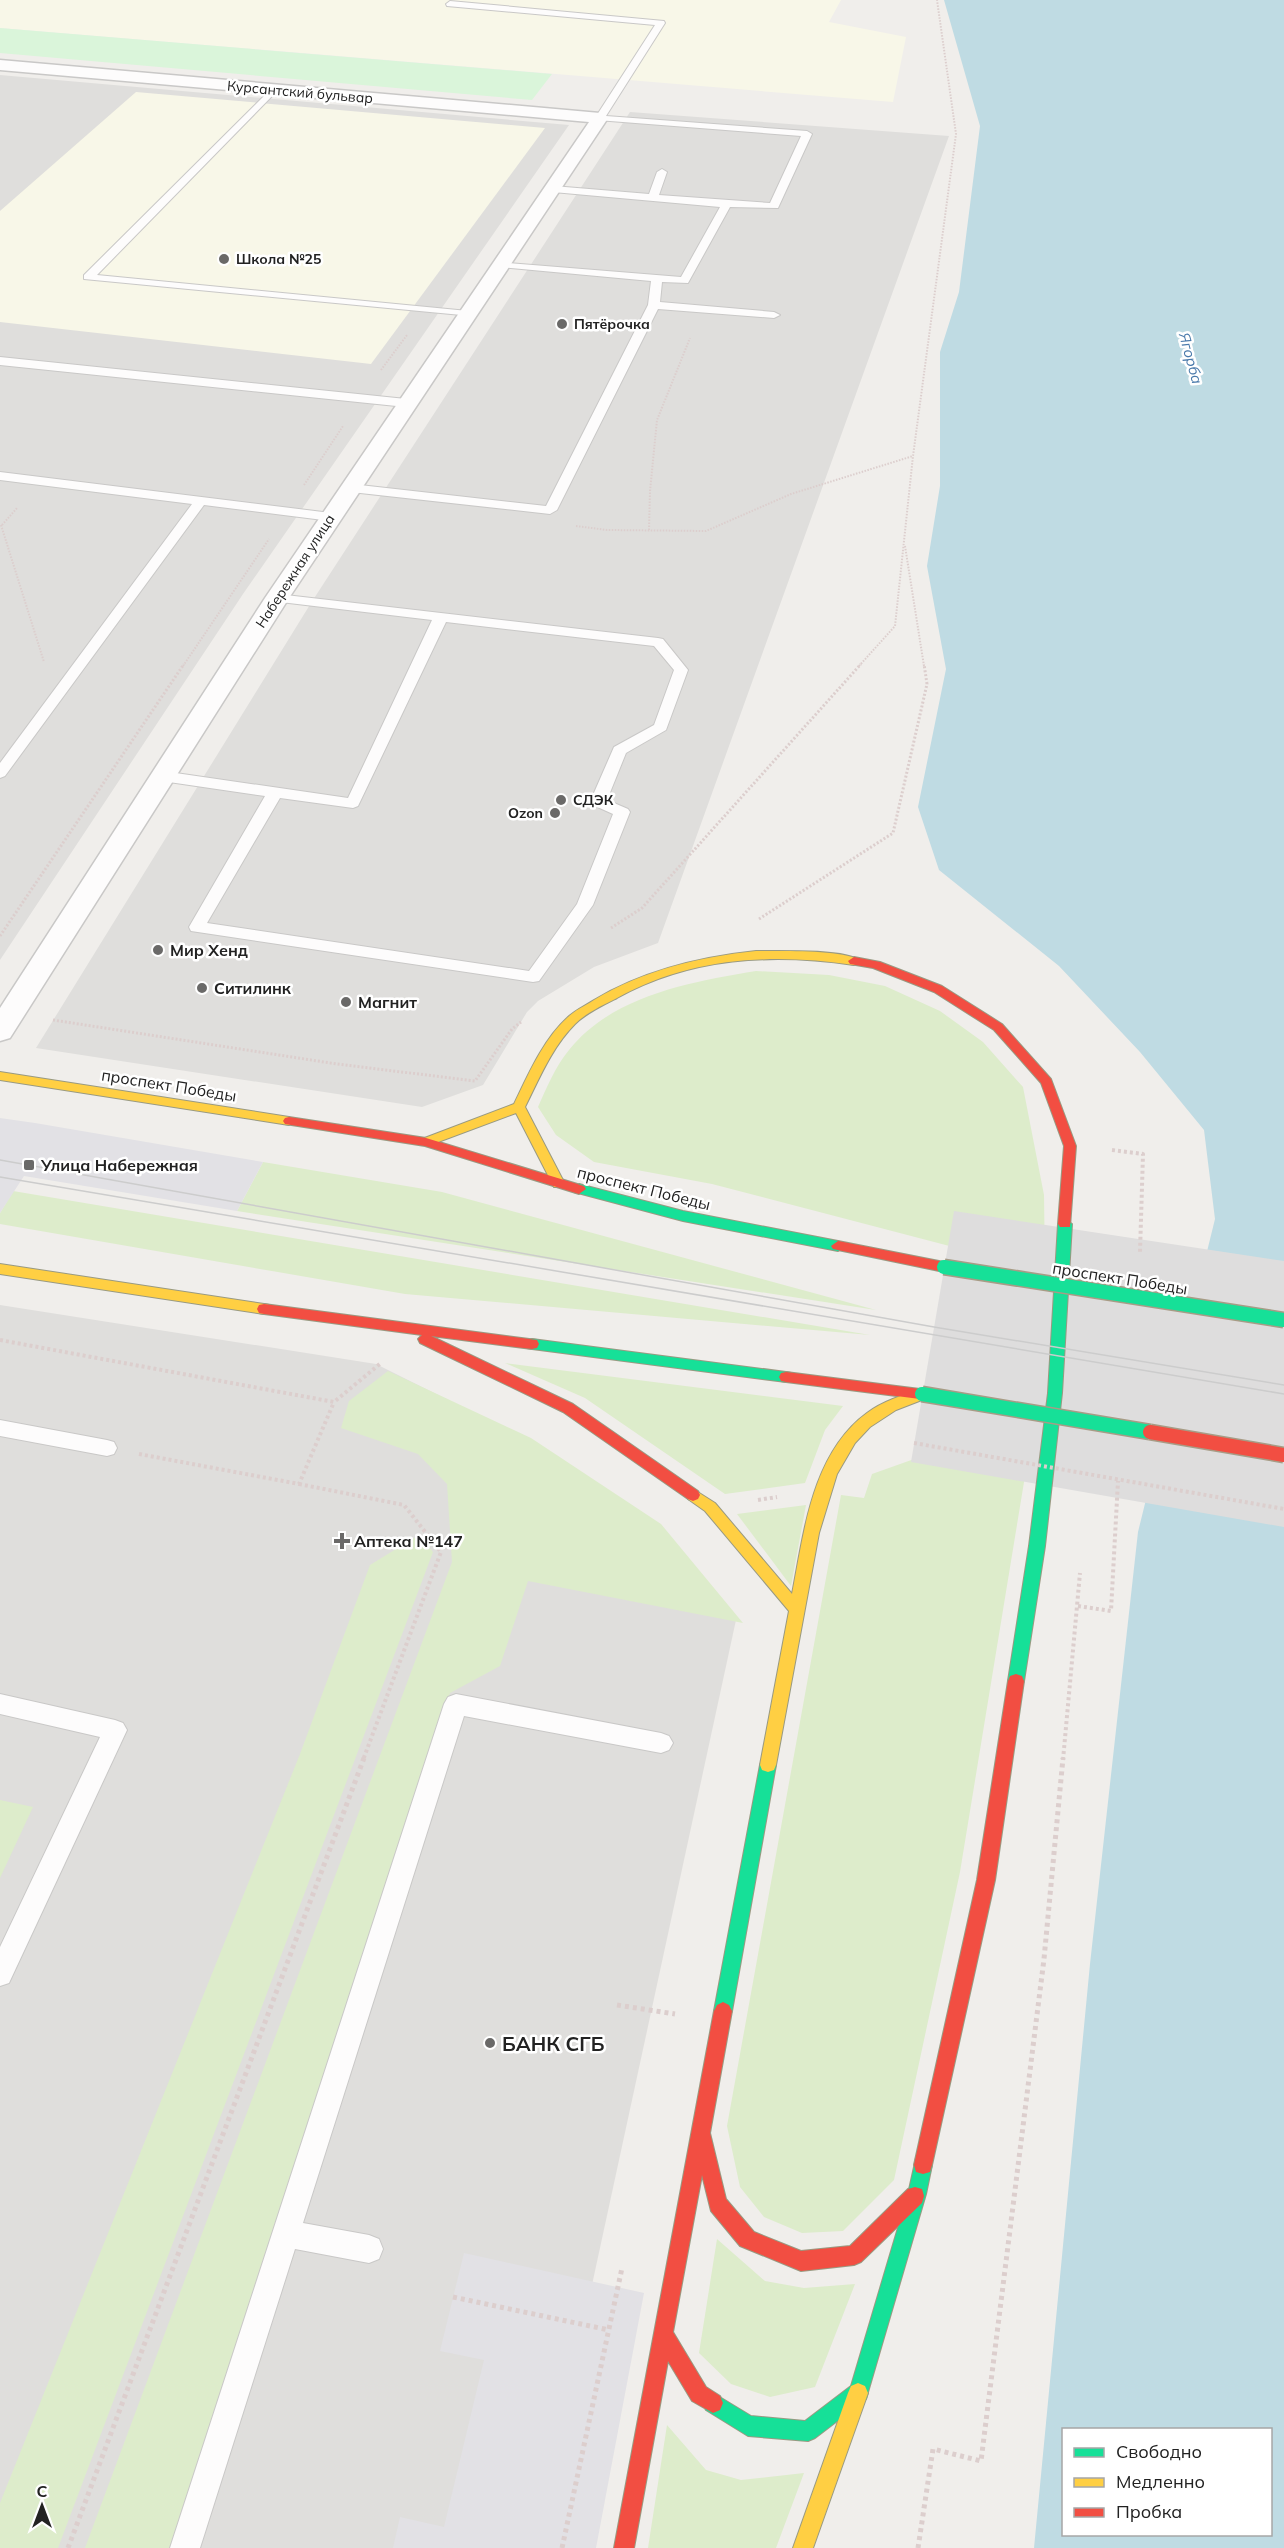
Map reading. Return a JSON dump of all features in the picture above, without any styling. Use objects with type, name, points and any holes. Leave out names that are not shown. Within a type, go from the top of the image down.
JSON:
[{"type":"main road","points":[[426,1142],[519,1107],[538,1068],[569,1022],[625,987],[680,966],[747,955],[815,954],[876,965],[938,989],[998,1027],[1047,1082],[1070,1146],[1055,1393],[1041,1511],[986,1880],[917,2194],[859,2392],[803,2548]]},
{"type":"main road","name":"проспект Победы","points":[[0,1076],[426,1142],[559,1184],[683,1216],[944,1267],[1284,1320]]},
{"type":"main road","points":[[519,1107],[559,1184]]},
{"type":"main road","points":[[0,1269],[218,1303],[922,1394],[1284,1455]]},
{"type":"main road","points":[[400,1327],[568,1408],[710,1507],[797,1610]]},
{"type":"main road","points":[[624,2548],[700,2126],[797,1610],[823,1490],[835,1459],[869,1418],[895,1403],[922,1394]]},
{"type":"main road","points":[[700,2126],[718,2204],[747,2239],[801,2261],[854,2255],[917,2194]]},
{"type":"main road","points":[[663,2334],[699,2394],[748,2426],[808,2431],[859,2392]]},
{"type":"street","name":"Курсантский бульвар","points":[[0,65],[600,118]]},
{"type":"street","name":"Набережная улица","points":[[0,1031],[277,598],[406,403],[600,118]]},
{"type":"lane","points":[[450,4],[661,23],[600,118],[807,134],[774,206],[553,189]]},
{"type":"lane","points":[[274,89],[88,277],[468,314]]},
{"type":"lane","points":[[653,198],[662,172]]},
{"type":"lane","points":[[501,264],[684,281],[727,204]]},
{"type":"lane","points":[[351,488],[550,510],[654,305],[657,278]]},
{"type":"lane","points":[[654,305],[774,315]]},
{"type":"lane","points":[[0,361],[406,403]]},
{"type":"lane","points":[[0,476],[331,517]]},
{"type":"lane","points":[[0,773],[201,501]]},
{"type":"lane","points":[[275,793],[197,927],[533,976],[585,905],[622,812],[598,802],[619,750],[661,727],[681,670],[658,642],[440,619],[277,598]]},
{"type":"lane","points":[[162,776],[353,803],[440,619]]},
{"type":"lane","points":[[0,1428],[107,1448]]},
{"type":"lane","points":[[0,1704],[115,1730],[0,1974]]},
{"type":"lane","points":[[184,2548],[456,1704],[661,1743]]},
{"type":"lane","points":[[286,2233],[369,2249]]},
{"type":"path","points":[[603,933],[642,908],[895,626],[913,456],[956,134],[937,0]]},
{"type":"path","points":[[649,530],[650,491],[657,420],[702,309]]},
{"type":"path","points":[[573,526],[607,530],[706,531],[791,494],[913,456]]},
{"type":"path","points":[[2,525],[56,698]]},
{"type":"path","points":[[755,922],[893,833],[927,684],[904,539]]},
{"type":"path","points":[[1112,1150],[1143,1154],[1140,1252]]},
{"type":"path","points":[[0,1340],[334,1402]]},
{"type":"path","points":[[299,1484],[334,1402],[384,1361]]},
{"type":"path","points":[[914,1443],[1284,1509]]},
{"type":"path","points":[[69,2548],[441,1552],[404,1505],[107,1448]]},
{"type":"path","points":[[1078,1606],[1111,1611],[1118,1480]]},
{"type":"path","points":[[752,1501],[783,1496]]},
{"type":"path","points":[[918,2548],[933,2449],[981,2461],[1044,1959]]},
{"type":"path","points":[[617,2005],[679,2015]]},
{"type":"path","points":[[453,2297],[609,2330]]},
{"type":"shaded area","points":[[0,0],[841,0],[829,22],[906,37],[893,102],[0,28]]},
{"type":"shaded area","points":[[0,75],[569,125],[243,594],[0,960]]},
{"type":"shaded area","name":"Школа №25","points":[[136,92],[545,128],[371,364],[0,322],[0,211]]},
{"type":"shaded area","points":[[630,112],[949,136],[658,943],[594,967],[538,1001],[527,1012],[483,1085],[422,1107],[36,1048],[311,603]]},
{"type":"shaded area","points":[[0,1118],[263,1162],[237,1211],[24,1176],[0,1213]]},
{"type":"shaded area","points":[[0,1305],[376,1364],[534,1443],[736,1620],[535,2548],[0,2548]]},
{"type":"shaded area","points":[[464,2253],[644,2293],[596,2548],[393,2548],[400,2517],[444,2527],[484,2360],[440,2351]]},
{"type":"green space","points":[[0,28],[552,74],[532,100],[0,53]]},
{"type":"green space","points":[[756,971],[829,975],[885,986],[940,1011],[983,1042],[1023,1087],[1044,1195],[1045,1269],[712,1184],[594,1162],[556,1135],[538,1107],[560,1063],[587,1031],[630,1004],[655,994],[706,980]]},
{"type":"green space","points":[[263,1162],[442,1192],[876,1310],[237,1211]]},
{"type":"green space","points":[[13,1191],[870,1335],[405,1294],[0,1224],[0,1213]]},
{"type":"green space","points":[[505,1363],[843,1406],[825,1430],[805,1483],[725,1494],[585,1398]]},
{"type":"green space","points":[[388,1371],[531,1438],[661,1524],[743,1623],[528,1581],[500,1666],[450,1693],[275,2226],[176,2548],[85,2548],[452,1562],[447,1484],[418,1454],[341,1428],[349,1401]]},
{"type":"green space","points":[[917,1458],[1025,1476],[960,1872],[894,2180],[843,2231],[802,2233],[764,2217],[740,2187],[727,2126],[841,1495],[864,1498],[872,1474]]},
{"type":"green space","points":[[806,1505],[791,1586],[737,1514]]},
{"type":"green space","points":[[419,1535],[433,1552],[58,2548],[0,2548],[0,2503],[300,1754],[370,1565]]},
{"type":"green space","points":[[0,1800],[33,1807],[0,1878]]},
{"type":"green space","points":[[717,2239],[765,2281],[804,2288],[855,2284],[815,2387],[770,2397],[731,2384],[699,2353]]},
{"type":"green space","points":[[667,2425],[706,2470],[741,2480],[804,2473],[776,2548],[648,2548]]},
{"type":"water","name":"Ягорба","points":[[944,0],[1284,0],[1284,2548],[1034,2548],[1090,1964],[1138,1532],[1215,1219],[1204,1130],[1140,1052],[1059,966],[939,870],[918,807],[946,669],[927,566],[940,486],[940,352],[959,292],[980,126]]},
{"type":"pier","points":[[954,1211],[1284,1261],[1284,1527],[911,1462]]},
{"type":"tram line","points":[[0,1160],[934,1327],[1284,1385]]},
{"type":"tram line","points":[[0,1177],[1284,1394]]},
{"type":"traffic: fast","points":[[579,1189],[683,1216],[838,1246]]},
{"type":"traffic: fast","points":[[1016,1681],[1037,1546],[1055,1393],[1065,1224]]},
{"type":"traffic: fast","points":[[944,1267],[1284,1320]]},
{"type":"traffic: fast","points":[[532,1344],[786,1377]]},
{"type":"traffic: fast","points":[[922,1394],[1150,1432]]},
{"type":"traffic: fast","points":[[723,2011],[768,1765]]},
{"type":"traffic: fast","points":[[713,2403],[748,2426],[808,2431],[859,2392],[917,2194],[923,2165]]},
{"type":"traffic: slow","points":[[426,1142],[519,1107],[547,1054],[571,1020],[631,985],[661,973],[724,958],[789,954],[854,961]]},
{"type":"traffic: slow","points":[[0,1076],[289,1121]]},
{"type":"traffic: slow","points":[[519,1107],[559,1184]]},
{"type":"traffic: slow","points":[[0,1269],[264,1309]]},
{"type":"traffic: slow","points":[[768,1765],[811,1533],[829,1474],[850,1439],[873,1416],[901,1401],[922,1394]]},
{"type":"traffic: slow","points":[[693,1495],[710,1507],[797,1610]]},
{"type":"traffic: slow","points":[[803,2548],[858,2393]]},
{"type":"traffic: jam","points":[[854,961],[876,965],[938,989],[998,1027],[1047,1082],[1070,1146],[1065,1224]]},
{"type":"traffic: jam","points":[[289,1121],[426,1142],[579,1189]]},
{"type":"traffic: jam","points":[[838,1246],[944,1267]]},
{"type":"traffic: jam","points":[[264,1309],[532,1344]]},
{"type":"traffic: jam","points":[[425,1339],[568,1408],[693,1495]]},
{"type":"traffic: jam","points":[[786,1377],[920,1394]]},
{"type":"traffic: jam","points":[[1150,1432],[1284,1455]]},
{"type":"traffic: jam","points":[[923,2165],[986,1880],[1016,1681]]},
{"type":"traffic: jam","points":[[713,2403],[699,2394],[663,2334],[723,2011]]},
{"type":"traffic: jam","points":[[703,2139],[718,2204],[747,2239],[801,2261],[854,2255],[915,2196]]},
{"type":"traffic: jam","points":[[624,2548],[663,2334]]},
{"type":"place","name":"Школа №25","points":[[224,259]]},
{"type":"place","name":"Пятёрочка","points":[[562,324]]},
{"type":"place","name":"СДЭК","points":[[561,800]]},
{"type":"place","name":"Ozon","points":[[555,813]]},
{"type":"place","name":"Мир Хенд","points":[[158,950]]},
{"type":"place","name":"Ситилинк","points":[[202,988]]},
{"type":"place","name":"Магнит","points":[[346,1002]]},
{"type":"place","name":"Улица Набережная","points":[[29,1165]]},
{"type":"place","name":"Аптека №147","points":[[342,1541]]},
{"type":"place","name":"БАНК СГБ","points":[[490,2043]]}]
